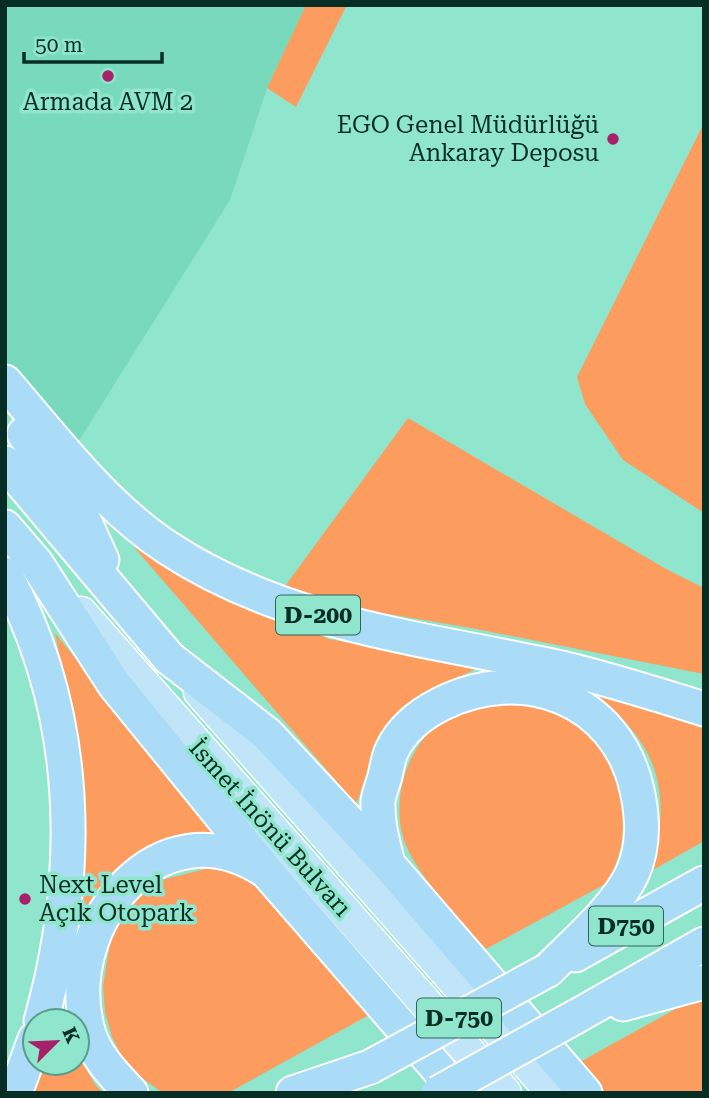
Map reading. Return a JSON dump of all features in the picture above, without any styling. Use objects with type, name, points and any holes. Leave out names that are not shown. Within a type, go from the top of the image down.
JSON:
[{"type":"highway","name":"D-200","points":[[5,382],[93,483],[126,516],[166,547],[233,585],[307,612],[396,638],[567,670],[704,709]]},
{"type":"highway","points":[[5,408],[79,509],[121,600]]},
{"type":"highway","points":[[5,463],[169,657],[267,734],[388,864],[585,1093]]},
{"type":"highway","points":[[5,527],[36,563],[114,684],[267,872],[459,1093]]},
{"type":"highway","points":[[5,574],[42,653],[62,742],[67,798],[67,893],[57,964],[45,1007]]},
{"type":"highway","points":[[388,864],[379,825],[378,799],[391,751],[406,729],[426,711],[458,695],[488,686],[540,689],[576,704],[612,735],[633,773],[642,809],[640,847],[632,873],[619,894],[548,970]]},
{"type":"highway","points":[[131,1093],[108,1069],[96,1050],[87,1028],[83,1003],[83,979],[89,943],[106,910],[129,882],[149,867],[192,851],[230,855],[251,862],[267,872]]},
{"type":"highway","name":"D750","points":[[548,970],[704,883]]},
{"type":"highway","points":[[438,1093],[704,944]]},
{"type":"highway","name":"D-750","points":[[326,1093],[548,970]]},
{"type":"highway","points":[[577,1016],[704,982]]},
{"type":"highway","points":[[293,1093],[370,1067]]},
{"type":"highway","points":[[15,1093],[21,1076]]},
{"type":"main road","name":"İsmet İnönü Bulvarı","points":[[36,563],[505,1093]]},
{"type":"main road","name":"İsmet İnönü Bulvarı","points":[[169,657],[553,1093]]},
{"type":"shaded area","points":[[5,5],[306,5],[267,88],[230,200],[75,447],[5,382]]},
{"type":"shaded area","points":[[306,5],[347,5],[296,107],[267,88]]},
{"type":"shaded area","points":[[704,123],[704,513],[623,460],[585,404],[577,377]]},
{"type":"shaded area","points":[[408,418],[666,569],[704,588],[704,674],[370,611],[283,589]]},
{"type":"shaded area","points":[[133,546],[218,594],[329,639],[482,666],[412,700],[383,737],[356,804]]},
{"type":"shaded area","points":[[55,633],[216,833],[164,844],[128,862],[100,893],[73,938],[80,762]]},
{"type":"shaded area","points":[[597,695],[704,728],[704,841],[653,870],[660,817],[660,794],[655,773],[635,734]]},
{"type":"shaded area","points":[[519,700],[560,712],[602,745],[618,778],[624,814],[623,832],[615,867],[607,883],[486,949],[435,890],[409,852],[400,817],[400,798],[410,760],[432,730],[447,719],[464,712]]},
{"type":"shaded area","points":[[209,868],[240,875],[260,888],[369,1015],[228,1093],[163,1093],[139,1076],[124,1060],[112,1037],[105,1012],[103,986],[111,936],[124,910],[135,896],[161,880]]},
{"type":"shaded area","points":[[704,998],[704,1093],[605,1093],[578,1063],[688,1002]]},
{"type":"shaded area","points":[[38,1077],[91,1077],[103,1093],[33,1093]]},
{"type":"place","name":"Armada AVM 2","points":[[108,76]]},
{"type":"place","name":"EGO Genel Müdürlüğü Ankaray Deposu","points":[[613,139]]},
{"type":"place","name":"Next Level Açık Otopark","points":[[25,899]]}]
